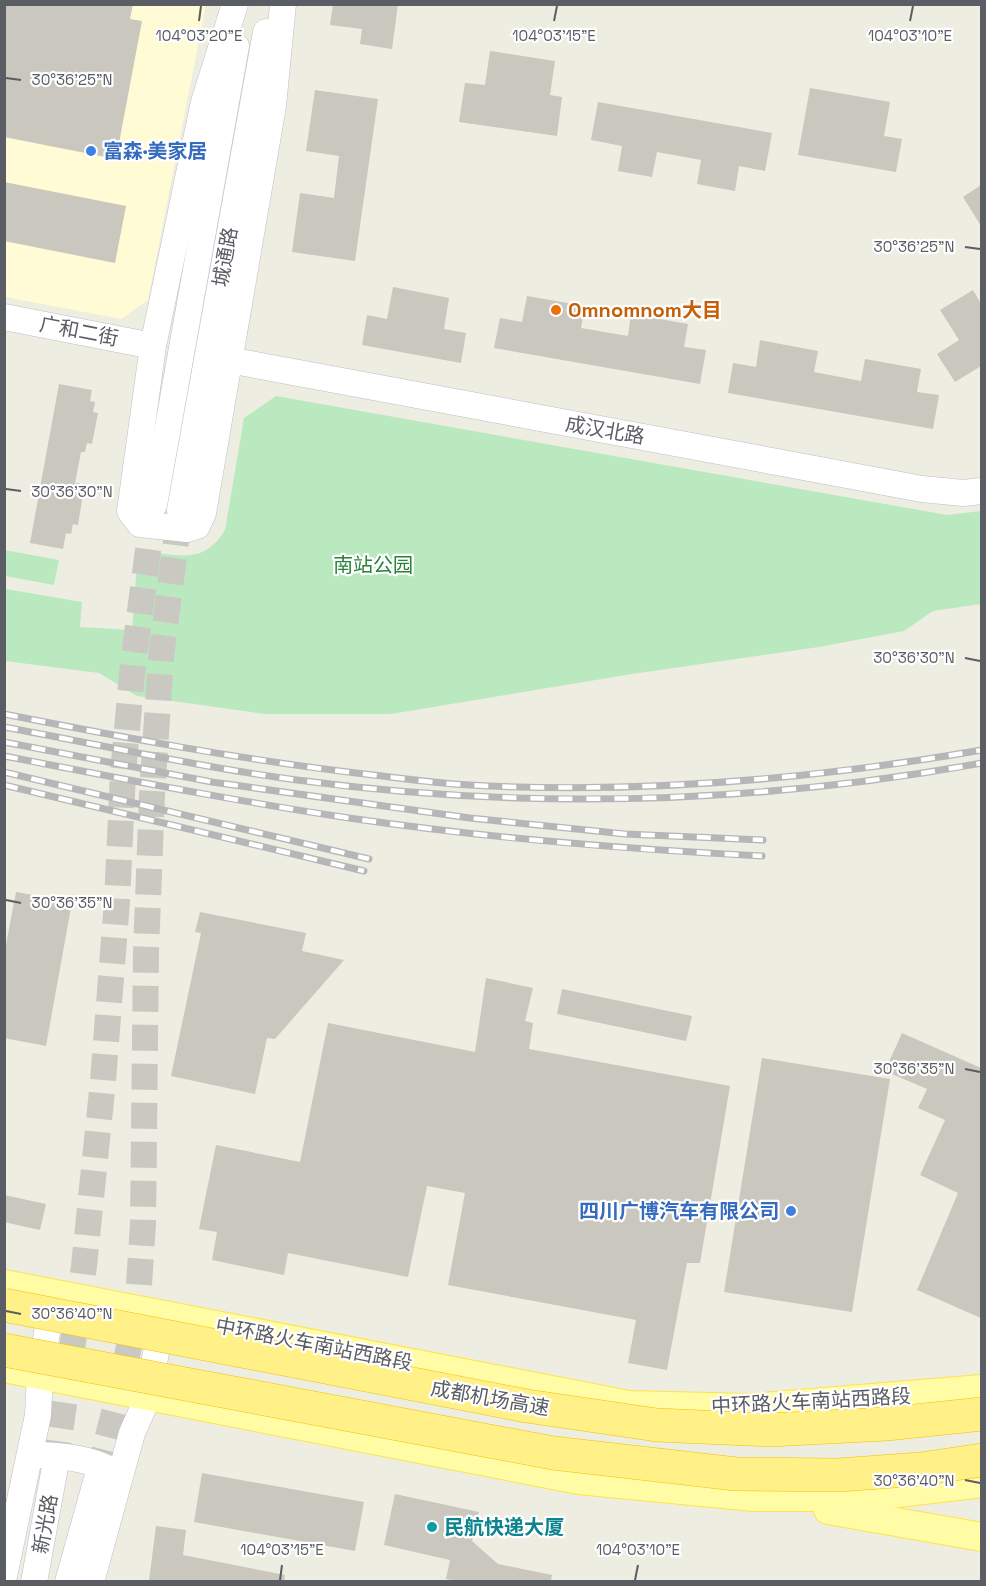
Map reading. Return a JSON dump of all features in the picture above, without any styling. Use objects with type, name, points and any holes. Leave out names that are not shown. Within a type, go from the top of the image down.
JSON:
[{"type":"highway","name":"成都机场高速","points":[[4,1305],[527,1406],[657,1425],[769,1430],[886,1424],[981,1414]]},
{"type":"highway","points":[[4,1350],[553,1453],[736,1474],[839,1475],[921,1469],[981,1460]]},
{"type":"main road","name":"中环路火车南站西路段","points":[[4,1284],[629,1405],[749,1408],[981,1389]]},
{"type":"main road","points":[[4,1368],[579,1480],[754,1497],[981,1537]]},
{"type":"main road","points":[[754,1497],[864,1497],[981,1483]]},
{"type":"street","points":[[235,4],[204,102],[153,346],[130,511],[140,524],[187,530],[197,526],[203,513],[273,106],[283,4]]},
{"type":"street","name":"城通路","points":[[154,505],[244,4]]},
{"type":"street","name":"城通路","points":[[180,510],[271,4]]},
{"type":"street","name":"广和二街","points":[[4,317],[153,346]]},
{"type":"street","name":"成汉北路","points":[[229,360],[922,489],[963,493],[981,491]]},
{"type":"street","points":[[4,1576],[38,1415],[40,1375],[53,1293]]},
{"type":"street","points":[[68,1581],[109,1477],[148,1397],[163,1314]]},
{"type":"street","points":[[28,1455],[48,1455],[110,1469],[91,1581]]},
{"type":"street","name":"新光路","points":[[34,1581],[55,1467]]},
{"type":"shaded area","name":"富森·美家居","points":[[4,5],[206,5],[148,300],[121,319],[5,297]]},
{"type":"green space","name":"南站公园","points":[[276,396],[947,515],[981,511],[981,604],[933,611],[904,631],[819,647],[632,674],[391,714],[265,714],[137,696],[99,673],[5,661],[6,589],[82,602],[80,627],[132,630],[138,550],[176,555],[198,554],[216,542],[225,530],[244,418]]},
{"type":"green space","points":[[4,550],[59,560],[54,585],[5,576]]},
{"type":"building","points":[[4,4],[133,4],[130,19],[142,21],[116,159],[4,137]]},
{"type":"building","points":[[333,4],[398,4],[392,49],[360,44],[362,29],[330,25]]},
{"type":"building","points":[[490,51],[555,61],[550,95],[562,97],[557,136],[459,122],[465,83],[485,85]]},
{"type":"building","points":[[810,88],[890,102],[884,136],[902,139],[896,172],[798,155]]},
{"type":"building","points":[[315,90],[378,99],[355,261],[292,252],[300,193],[334,198],[339,156],[306,151]]},
{"type":"building","points":[[598,102],[772,133],[765,171],[739,166],[735,191],[697,184],[701,160],[657,152],[652,177],[618,171],[622,146],[591,140]]},
{"type":"building","points":[[4,182],[126,206],[115,263],[4,241]]},
{"type":"building","points":[[981,185],[981,226],[963,197]]},
{"type":"building","points":[[393,287],[449,298],[444,329],[466,333],[461,363],[362,345],[367,315],[387,319]]},
{"type":"building","points":[[973,290],[981,304],[981,366],[955,382],[937,354],[959,340],[940,310]]},
{"type":"building","points":[[527,296],[585,306],[581,328],[628,336],[631,314],[688,324],[684,347],[706,350],[700,384],[494,348],[500,318],[522,322]]},
{"type":"building","points":[[760,340],[818,351],[814,372],[861,381],[865,359],[921,369],[917,392],[939,395],[933,429],[728,393],[733,363],[756,367]]},
{"type":"building","points":[[59,384],[92,390],[90,401],[95,402],[93,412],[98,413],[92,444],[87,443],[85,452],[81,452],[75,483],[80,483],[78,493],[83,494],[78,525],[73,524],[71,534],[66,533],[63,549],[30,543]]},
{"type":"building","points":[[16,892],[72,902],[46,1046],[4,1038],[4,955]]},
{"type":"building","points":[[200,912],[306,933],[302,951],[344,960],[275,1039],[267,1038],[255,1094],[171,1076],[201,933],[195,932]]},
{"type":"building","points":[[486,978],[533,988],[525,1021],[533,1023],[529,1049],[730,1086],[700,1263],[687,1263],[667,1370],[628,1363],[636,1320],[448,1285],[465,1193],[427,1186],[408,1277],[288,1253],[284,1275],[212,1260],[217,1232],[199,1229],[216,1145],[300,1162],[328,1023],[475,1052]]},
{"type":"building","points":[[562,989],[692,1016],[686,1041],[557,1014]]},
{"type":"building","points":[[902,1033],[981,1068],[981,1318],[917,1290],[958,1193],[920,1175],[945,1120],[918,1108],[927,1089],[885,1071]]},
{"type":"building","points":[[762,1058],[890,1079],[852,1312],[724,1292]]},
{"type":"building","points":[[4,1195],[46,1204],[40,1230],[4,1222]]},
{"type":"building","points":[[202,1473],[364,1502],[355,1551],[194,1522]]},
{"type":"building","name":"民航快递大厦","points":[[395,1494],[479,1512],[472,1541],[498,1564],[552,1575],[551,1581],[446,1579],[450,1560],[384,1545]]},
{"type":"building","points":[[156,1526],[186,1530],[183,1555],[285,1575],[284,1581],[149,1581]]},
{"type":"tunnel","points":[[55,1467],[84,1266],[103,1081],[117,901],[123,773],[133,664],[154,505]]},
{"type":"tunnel","points":[[98,1475],[122,1382],[138,1299],[143,1224],[146,952],[152,795],[161,657],[180,510]]},
{"type":"railway","points":[[4,714],[268,761],[469,785],[597,787],[726,782],[855,769],[982,750]]},
{"type":"railway","points":[[4,727],[260,775],[382,790],[468,796],[554,799],[726,794],[897,777],[982,763]]},
{"type":"railway","points":[[4,742],[212,782],[470,818],[625,834],[763,840]]},
{"type":"railway","points":[[4,756],[176,789],[400,825],[555,842],[762,856]]},
{"type":"railway","points":[[4,772],[369,859]]},
{"type":"railway","points":[[4,785],[364,871]]},
{"type":"place","name":"富森·美家居","points":[[91,151]]},
{"type":"place","name":"Omnomnom大目","points":[[556,310]]},
{"type":"place","name":"四川广博汽车有限公司","points":[[791,1211]]},
{"type":"place","name":"民航快递大厦","points":[[432,1527]]}]
